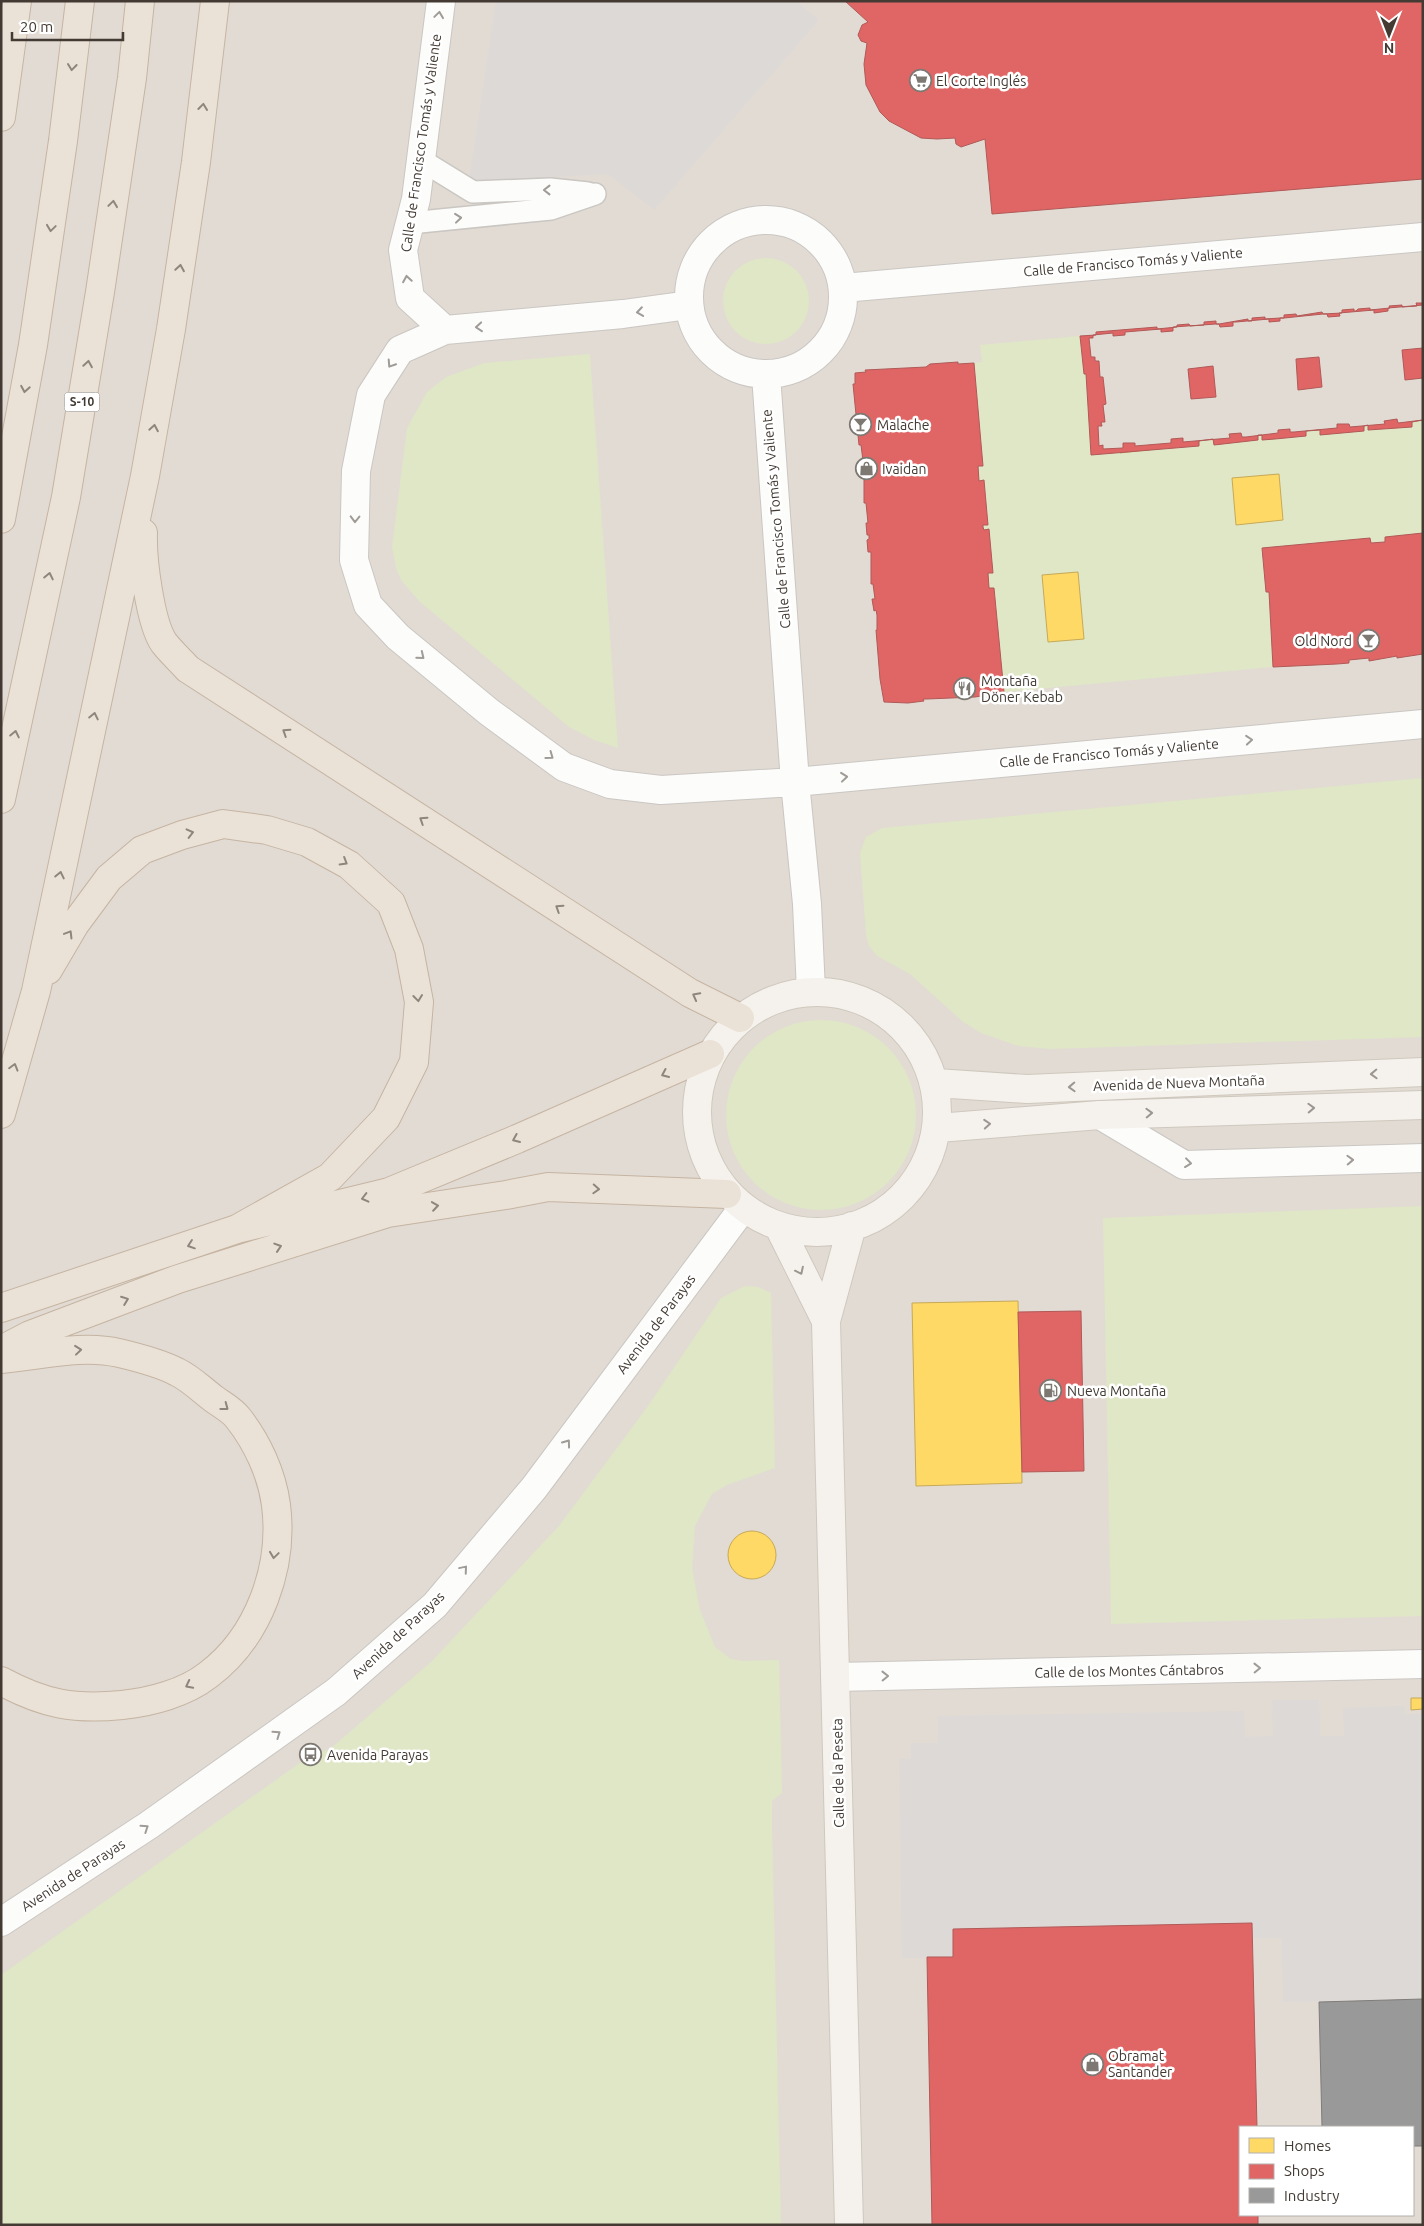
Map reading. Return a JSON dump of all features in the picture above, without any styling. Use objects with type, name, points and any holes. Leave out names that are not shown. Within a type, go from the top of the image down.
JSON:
[{"type":"highway","points":[[1,13],[4,1]]},
{"type":"highway","points":[[1,118],[17,1]]},
{"type":"highway","points":[[1,519],[33,345],[64,141],[80,1]]},
{"type":"highway","name":"S-10","points":[[1,799],[66,497],[100,292],[132,78],[140,1]]},
{"type":"highway","points":[[1,1114],[36,991],[145,476],[171,329],[196,162],[215,1]]},
{"type":"highway","points":[[145,476],[142,540],[151,607],[163,642],[188,669],[690,993],[740,1018]]},
{"type":"highway","points":[[36,991],[75,924],[109,878],[142,850],[182,835],[223,824],[267,830],[307,842],[349,865],[391,903],[409,949],[419,1002],[414,1062],[386,1118],[330,1177],[237,1229]]},
{"type":"highway","points":[[1,1308],[237,1229],[389,1192],[517,1139],[710,1054]]},
{"type":"highway","points":[[1,1359],[178,1279],[388,1213],[548,1187],[735,1201]]},
{"type":"highway","points":[[1,1350],[30,1346],[118,1353],[178,1372],[237,1416],[254,1440],[267,1470],[276,1505],[276,1541],[271,1577],[261,1607],[249,1630],[232,1653],[208,1676],[175,1692],[140,1703],[106,1707],[70,1707],[25,1694],[1,1681]]},
{"type":"main road","points":[[811,991],[867,1001],[899,1022],[926,1056],[936,1083],[938,1128],[918,1181],[884,1214],[852,1226],[817,1233],[779,1228],[735,1201],[704,1158],[696,1120],[697,1093],[710,1054],[740,1018],[779,997],[811,991]]},
{"type":"main road","name":"Avenida de Nueva Montaña","points":[[936,1083],[1026,1089],[1423,1072]]},
{"type":"main road","name":"Avenida de Nueva Montaña","points":[[938,1128],[1100,1115],[1423,1105]]},
{"type":"main road","name":"Calle de la Peseta","points":[[849,2225],[826,1320],[852,1226]]},
{"type":"main road","name":"Calle de la Peseta","points":[[779,1228],[826,1320]]},
{"type":"street","name":"Calle de Francisco Tomás y Valiente","points":[[441,1],[416,199],[403,250],[410,298],[445,330]]},
{"type":"street","points":[[758,220],[782,221],[805,229],[824,244],[837,264],[843,288],[841,319],[826,346],[802,366],[766,375],[733,367],[716,356],[703,342],[693,324],[689,305],[690,281],[698,258],[714,239],[734,226],[758,220]]},
{"type":"street","name":"Calle de Francisco Tomás y Valiente","points":[[843,288],[1423,237]]},
{"type":"street","name":"Calle de Francisco Tomás y Valiente","points":[[689,305],[623,314],[445,330],[400,350],[371,395],[356,471],[354,550],[354,560],[368,606],[398,637],[489,712],[564,767],[610,784],[661,790],[795,782],[1423,724]]},
{"type":"street","name":"Calle de Francisco Tomás y Valiente","points":[[766,375],[795,782],[807,904],[811,991]]},
{"type":"street","name":"Avenida de Nueva Montaña","points":[[1100,1115],[1184,1165],[1423,1158]]},
{"type":"street","name":"Avenida de Parayas","points":[[1,1922],[149,1825],[336,1692],[434,1605],[534,1488],[735,1201]]},
{"type":"street","name":"Calle de los Montes Cántabros","points":[[836,1677],[1423,1664]]},
{"type":"lane","points":[[410,223],[551,209],[595,194],[550,189],[473,192],[421,160]]},
{"type":"shaded area","points":[[1,1],[1423,1],[1423,2225],[1,2225]]},
{"type":"shaded area","points":[[496,1],[796,1],[819,20],[654,210],[608,174],[469,182]]},
{"type":"shaded area","points":[[1272,1700],[1319,1700],[1320,1736],[1344,1736],[1343,1708],[1404,1706],[1405,1714],[1423,1714],[1423,1999],[1283,2002],[1282,1938],[1253,1938],[1252,1923],[953,1929],[953,1957],[902,1958],[899,1759],[911,1759],[911,1743],[938,1743],[938,1716],[1244,1711],[1245,1737],[1273,1736]]},
{"type":"green space","points":[[766,258],[790,265],[802,277],[809,301],[802,325],[790,337],[766,344],[742,337],[730,325],[723,301],[730,277],[742,265]]},
{"type":"green space","points":[[1080,336],[1084,373],[1086,374],[1092,455],[1199,446],[1199,441],[1213,439],[1214,445],[1258,440],[1258,435],[1262,435],[1263,440],[1306,436],[1306,431],[1320,430],[1320,434],[1364,431],[1364,426],[1368,425],[1368,430],[1400,427],[1423,420],[1423,533],[1371,543],[1370,538],[1262,548],[1266,592],[1269,592],[1273,667],[1004,692],[994,588],[989,588],[988,573],[993,573],[989,529],[984,530],[983,525],[988,524],[984,481],[979,481],[978,466],[983,466],[974,363],[982,362],[980,345]]},
{"type":"green space","points":[[590,354],[618,748],[594,740],[569,727],[419,601],[401,580],[396,568],[392,547],[407,428],[427,392],[446,377],[484,363]]},
{"type":"green space","points":[[1423,778],[1423,1037],[1050,1049],[1018,1046],[981,1033],[963,1022],[910,974],[877,956],[869,946],[866,935],[860,853],[866,837],[882,828]]},
{"type":"green space","points":[[821,1020],[840,1022],[857,1027],[874,1036],[888,1048],[900,1062],[909,1079],[914,1096],[916,1115],[914,1134],[909,1151],[900,1168],[888,1182],[874,1194],[857,1203],[840,1208],[821,1210],[802,1208],[785,1203],[768,1194],[754,1182],[742,1168],[733,1151],[728,1134],[726,1115],[728,1096],[733,1079],[742,1062],[754,1048],[768,1036],[785,1027],[802,1022]]},
{"type":"green space","points":[[1423,1206],[1423,1616],[1111,1624],[1103,1218]]},
{"type":"green space","points":[[745,1286],[758,1287],[771,1293],[775,1468],[727,1485],[712,1494],[695,1526],[692,1568],[700,1610],[715,1647],[731,1659],[743,1661],[779,1660],[782,1793],[772,1801],[772,1828],[781,2225],[1,2225],[1,1975],[311,1755],[330,1749],[431,1662],[559,1526],[648,1406],[721,1298]]},
{"type":"building: Homes","points":[[1155,447],[1155,449],[1120,453],[1119,450]]},
{"type":"building: Homes","points":[[1279,474],[1283,520],[1236,525],[1232,478]]},
{"type":"building: Homes","points":[[1078,572],[1084,639],[1048,642],[1042,575]]},
{"type":"building: Homes","points":[[1018,1301],[1022,1483],[916,1486],[912,1303]]},
{"type":"building: Homes","points":[[752,1531],[761,1533],[769,1538],[774,1546],[776,1555],[774,1564],[769,1572],[761,1577],[752,1579],[743,1577],[735,1572],[730,1564],[728,1555],[730,1546],[735,1538],[743,1533]]},
{"type":"building: Homes","points":[[1411,1698],[1423,1698],[1423,1709],[1411,1710]]},
{"type":"building: Shops","points":[[845,1],[1423,1],[1423,179],[992,214],[985,139],[961,147],[956,144],[955,138],[921,138],[889,121],[880,112],[866,85],[864,64],[867,43],[861,41],[858,35],[862,25],[868,22]]},
{"type":"building: Shops","points":[[1416,303],[1423,303],[1423,420],[1412,422],[1412,427],[1368,430],[1368,425],[1364,426],[1364,431],[1320,435],[1320,430],[1306,431],[1306,436],[1262,440],[1262,435],[1258,435],[1258,440],[1214,445],[1213,439],[1199,441],[1199,446],[1091,455],[1086,374],[1084,374],[1080,336],[1096,335],[1096,332],[1157,327],[1157,329],[1189,324],[1190,326],[1204,325],[1204,322],[1216,321],[1216,324],[1219,324],[1248,319],[1248,321],[1252,321],[1252,318],[1284,318],[1284,315],[1296,314],[1297,316],[1322,312],[1323,314],[1342,313],[1342,310],[1354,309],[1356,311],[1358,309],[1370,308],[1370,310],[1402,305],[1402,307],[1417,306]]},
{"type":"building: Shops","points":[[1423,305],[1423,348],[1402,350],[1405,380],[1423,378],[1423,420],[1398,423],[1397,419],[1384,421],[1385,424],[1350,427],[1349,424],[1337,424],[1337,428],[1294,432],[1290,432],[1290,429],[1278,430],[1278,433],[1246,437],[1242,437],[1241,433],[1229,434],[1230,438],[1183,442],[1183,438],[1171,439],[1171,443],[1135,446],[1135,443],[1123,443],[1123,448],[1103,449],[1103,445],[1099,446],[1098,426],[1102,426],[1101,422],[1105,422],[1103,405],[1106,404],[1103,377],[1100,377],[1099,361],[1095,361],[1095,357],[1091,357],[1089,338],[1093,338],[1093,335],[1113,333],[1113,336],[1125,335],[1125,332],[1161,329],[1161,332],[1173,331],[1173,327],[1216,324],[1219,324],[1220,327],[1233,326],[1233,322],[1269,319],[1269,322],[1280,321],[1280,318],[1323,314],[1327,314],[1328,317],[1340,316],[1339,313],[1374,310],[1374,313],[1388,311],[1388,308]],"holes":[[[1319,357],[1322,387],[1298,390],[1296,359]],[[1213,366],[1216,397],[1191,399],[1188,369]]]},
{"type":"building: Shops","points":[[958,362],[958,364],[974,363],[983,466],[978,466],[979,481],[984,480],[988,525],[983,525],[983,527],[984,530],[989,529],[993,573],[988,573],[989,588],[994,588],[1004,692],[987,693],[987,695],[975,697],[923,699],[924,701],[908,703],[884,702],[876,630],[877,615],[876,610],[874,611],[872,599],[875,599],[873,584],[871,584],[871,552],[868,552],[867,540],[869,535],[867,535],[866,503],[864,503],[864,477],[859,477],[858,464],[863,464],[863,461],[861,445],[859,445],[853,384],[855,384],[855,373],[866,372],[865,370],[926,367],[930,364]]},
{"type":"building: Shops","points":[[1423,533],[1423,654],[1369,661],[1369,658],[1349,660],[1349,663],[1273,667],[1269,592],[1266,592],[1262,548],[1370,538],[1371,543],[1385,542],[1385,537]]},
{"type":"building: Shops","name":"Nueva Montaña","points":[[1081,1311],[1084,1471],[1022,1472],[1018,1312]]},
{"type":"building: Shops","name":"Obramat Santander","points":[[1252,1923],[1257,2126],[1239,2126],[1239,2216],[1258,2216],[1258,2225],[932,2225],[927,1957],[953,1957],[953,1929]]},
{"type":"building: Industry","points":[[1423,1999],[1423,2146],[1414,2146],[1414,2126],[1322,2126],[1319,2002]]},
{"type":"place","name":"El Corte Inglés","points":[[920,81]]},
{"type":"place","name":"Malache","points":[[861,425]]},
{"type":"place","name":"Ivaidan","points":[[866,469]]},
{"type":"place","name":"Old Nord","points":[[1368,641]]},
{"type":"place","name":"Montaña Döner Kebab","points":[[965,689]]},
{"type":"place","name":"Nueva Montaña","points":[[1051,1391]]},
{"type":"place","name":"Avenida Parayas","points":[[311,1755]]},
{"type":"place","name":"Obramat Santander","points":[[1092,2064]]}]
